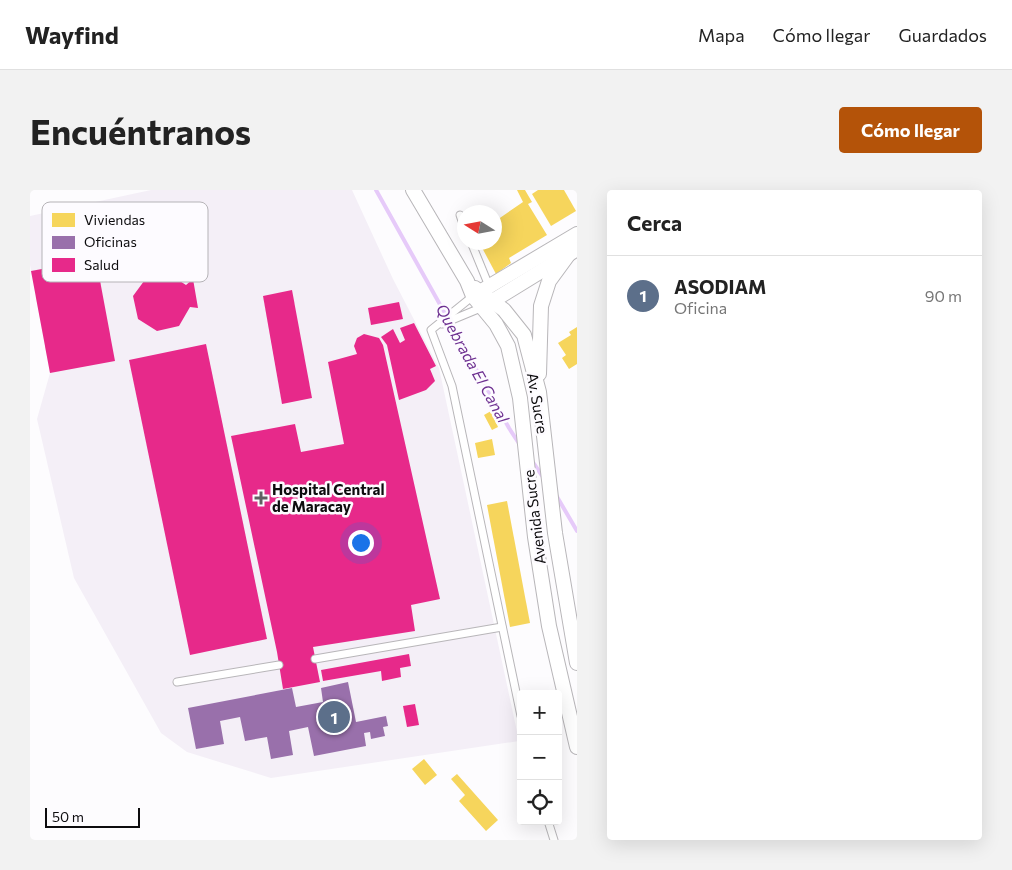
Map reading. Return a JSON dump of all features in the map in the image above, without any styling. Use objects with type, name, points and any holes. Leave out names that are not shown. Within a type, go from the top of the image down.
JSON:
[{"type":"street","name":"Av. Sucre","points":[[414,190],[483,307],[504,310],[524,336],[539,392],[556,533]]},
{"type":"street","points":[[476,294],[577,234]]},
{"type":"street","points":[[483,307],[573,252]]},
{"type":"street","points":[[539,392],[541,306],[550,281],[573,252]]},
{"type":"street","name":"Avenida Sucre","points":[[483,307],[508,346],[520,400],[530,495],[549,626],[577,747]]},
{"type":"street","name":"Avenida Sucre","points":[[556,533],[577,663]]},
{"type":"lane","points":[[472,250],[476,294],[432,330],[452,386],[517,697]]},
{"type":"lane","points":[[438,326],[483,307]]},
{"type":"lane","points":[[315,659],[502,627]]},
{"type":"lane","points":[[177,682],[279,665]]},
{"type":"lane","points":[[549,825],[554,840]]},
{"type":"shaded area","name":"Hospital Central de Maracay","points":[[151,190],[352,190],[393,279],[439,368],[517,732],[517,741],[271,778],[187,752],[161,733],[74,578],[37,419],[50,373],[30,265],[30,216],[42,213],[42,282],[208,282],[208,202],[95,202]]},
{"type":"building: Viviendas","points":[[517,190],[525,190],[532,202],[528,204],[547,235],[509,258],[511,263],[496,274],[483,250],[502,250],[502,216],[523,202]]},
{"type":"building: Viviendas","points":[[538,190],[564,190],[576,211],[551,226],[532,194]]},
{"type":"building: Viviendas","points":[[577,327],[577,364],[569,369],[562,358],[566,355],[558,343],[571,335],[569,332]]},
{"type":"building: Viviendas","points":[[491,411],[498,427],[492,430],[484,415]]},
{"type":"building: Viviendas","points":[[492,439],[495,455],[478,458],[475,443]]},
{"type":"building: Viviendas","points":[[507,501],[530,623],[510,627],[487,505]]},
{"type":"building: Viviendas","points":[[424,759],[437,775],[425,785],[412,769]]},
{"type":"building: Viviendas","points":[[457,774],[498,820],[486,831],[459,801],[465,795],[451,779]]},
{"type":"building: Oficinas","points":[[348,682],[356,722],[386,716],[388,726],[383,727],[385,736],[371,739],[370,732],[364,733],[366,746],[314,756],[308,727],[289,731],[293,755],[271,759],[267,737],[245,741],[240,717],[220,721],[224,744],[196,749],[188,708],[292,688],[296,707],[323,702],[321,688]]},
{"type":"building: Salud","points":[[42,269],[42,282],[100,282],[115,361],[50,373],[31,271]]},
{"type":"building: Salud","points":[[143,282],[181,282],[186,285],[194,282],[198,308],[190,307],[179,326],[157,331],[138,319],[133,296]]},
{"type":"building: Salud","points":[[292,290],[312,398],[282,404],[263,296]]},
{"type":"building: Salud","points":[[399,302],[403,319],[371,325],[368,308]]},
{"type":"building: Salud","points":[[414,323],[436,366],[430,369],[435,381],[426,390],[399,400],[387,345],[381,337],[393,329],[400,343],[405,340],[400,328]]},
{"type":"building: Salud","points":[[364,334],[379,338],[383,345],[440,599],[411,605],[415,631],[313,647],[320,682],[283,689],[277,652],[231,436],[295,424],[301,452],[344,444],[328,362],[357,354],[354,346],[357,338]]},
{"type":"building: Salud","points":[[206,344],[267,639],[190,655],[129,360]]},
{"type":"building: Salud","points":[[409,654],[411,666],[400,668],[401,677],[382,681],[381,671],[323,681],[321,670]]},
{"type":"building: Salud","points":[[415,704],[419,725],[407,727],[403,706]]},
{"type":"waterway","name":"Quebrada El Canal","points":[[376,190],[520,445]]},
{"type":"waterway","name":"Quebrada El Canal","points":[[532,461],[543,477]]},
{"type":"waterway","name":"Quebrada El Canal","points":[[556,495],[577,531]]},
{"type":"place","name":"Hospital Central de Maracay","points":[[261,498]]},
{"type":"place","name":"ASODIAM","points":[[334,717]]}]
